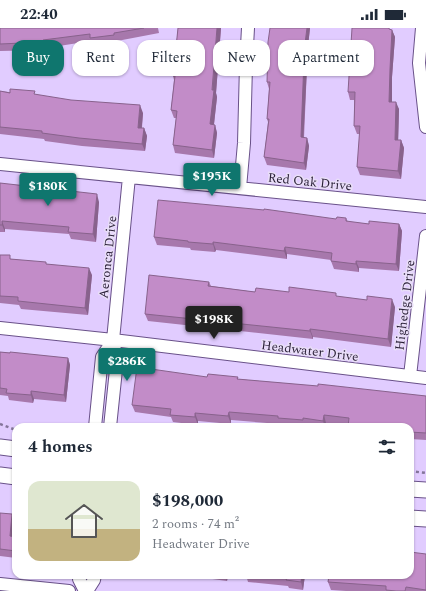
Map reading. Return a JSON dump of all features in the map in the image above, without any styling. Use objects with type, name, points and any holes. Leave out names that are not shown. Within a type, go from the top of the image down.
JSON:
[{"type":"street","points":[[240,188],[244,143],[248,28]]},
{"type":"street","points":[[422,28],[419,63],[426,127]]},
{"type":"street","name":"Red Oak Drive","points":[[0,164],[426,207]]},
{"type":"street","name":"Aeronca Drive","points":[[110,423],[117,360],[113,340],[129,177]]},
{"type":"street","name":"Highedge Drive","points":[[410,376],[426,236]]},
{"type":"street","name":"Headwater Drive","points":[[0,328],[113,340],[426,378]]},
{"type":"street","name":"Aeronca Drive","points":[[95,423],[102,358],[113,340]]},
{"type":"street","points":[[0,447],[12,448]]},
{"type":"street","points":[[0,475],[12,476]]},
{"type":"street","points":[[414,489],[426,490]]},
{"type":"street","points":[[414,518],[426,519]]},
{"type":"street","points":[[79,579],[86,591],[94,579]]},
{"type":"street","points":[[0,584],[69,591]]},
{"type":"path","points":[[0,424],[12,428]]},
{"type":"path","points":[[414,472],[426,473]]},
{"type":"building","points":[[0,28],[144,28],[114,33],[114,35],[90,38],[90,34],[43,40],[12,40],[12,43],[0,44]]},
{"type":"building","points":[[178,28],[217,28],[216,40],[213,40],[212,90],[214,90],[210,124],[215,125],[212,150],[173,145],[177,111],[171,110],[175,76],[205,76],[205,40],[177,40]]},
{"type":"building","points":[[270,28],[307,28],[305,40],[278,40],[278,76],[303,76],[301,137],[307,138],[304,163],[264,157],[269,119],[267,119],[270,82],[267,82],[267,76],[270,76],[270,40],[268,40]]},
{"type":"building","points":[[352,28],[389,28],[392,30],[389,102],[396,102],[395,140],[401,140],[398,171],[357,167],[360,126],[354,126],[355,92],[348,92],[349,76],[374,76],[374,40],[351,40]]},
{"type":"building","points":[[10,89],[35,91],[34,94],[71,100],[140,105],[138,128],[144,128],[142,144],[79,138],[42,133],[42,131],[0,127],[0,91],[10,93]]},
{"type":"building","points":[[0,183],[97,194],[93,234],[68,232],[69,227],[2,221],[2,225],[0,225]]},
{"type":"building","points":[[158,200],[264,209],[336,219],[337,217],[346,218],[346,221],[369,224],[369,221],[399,224],[396,264],[356,261],[356,264],[331,261],[332,253],[285,247],[284,251],[213,242],[213,244],[188,242],[154,237]]},
{"type":"building","points":[[0,255],[10,255],[10,259],[89,268],[85,308],[18,301],[18,297],[0,296]]},
{"type":"building","points":[[149,275],[209,282],[208,286],[255,292],[256,288],[289,292],[289,287],[336,293],[336,296],[367,300],[367,296],[392,299],[388,339],[310,329],[310,331],[145,314]]},
{"type":"building","points":[[0,352],[68,358],[64,395],[31,391],[31,395],[6,393],[7,389],[0,388]]},
{"type":"building","points":[[137,367],[207,377],[208,374],[238,377],[237,379],[318,386],[318,384],[426,396],[426,433],[414,432],[414,423],[348,423],[349,418],[324,415],[323,421],[303,418],[303,420],[278,418],[278,416],[229,412],[228,416],[195,413],[195,417],[170,415],[171,409],[132,405]]},
{"type":"building","points":[[0,513],[12,514],[10,536],[12,536],[12,550],[0,549]]},
{"type":"building","points":[[414,552],[426,554],[426,590],[406,587],[405,591],[396,591],[386,590],[386,586],[328,582],[328,579],[414,579]]},
{"type":"building","points":[[286,579],[301,579],[301,582]]}]
